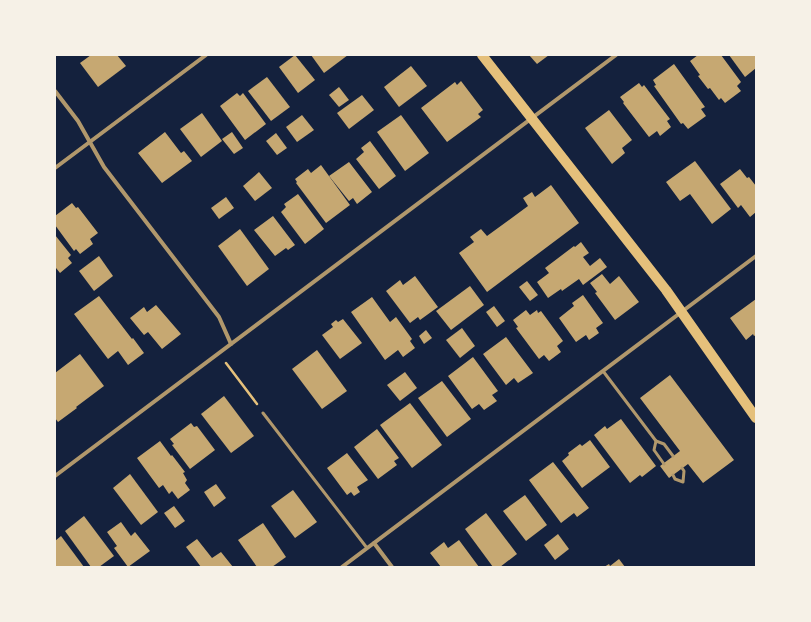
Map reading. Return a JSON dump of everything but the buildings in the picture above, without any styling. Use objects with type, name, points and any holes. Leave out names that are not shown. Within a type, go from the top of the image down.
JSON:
[{"type":"main road","points":[[482,55],[666,290],[756,418]]},
{"type":"street","points":[[55,168],[206,55]]},
{"type":"street","points":[[55,476],[616,55]]},
{"type":"street","points":[[55,91],[78,121],[104,167],[219,317],[231,344]]},
{"type":"street","points":[[342,567],[756,256]]},
{"type":"street","points":[[374,543],[392,567]]},
{"type":"lane","points":[[603,371],[656,441],[664,444],[673,456]]},
{"type":"lane","points":[[264,413],[367,548]]},
{"type":"lane","points":[[656,441],[654,450],[664,464]]},
{"type":"lane","points":[[672,475],[675,479],[683,482],[684,471],[682,468]]},
{"type":"path","points":[[218,354],[264,413]]}]
